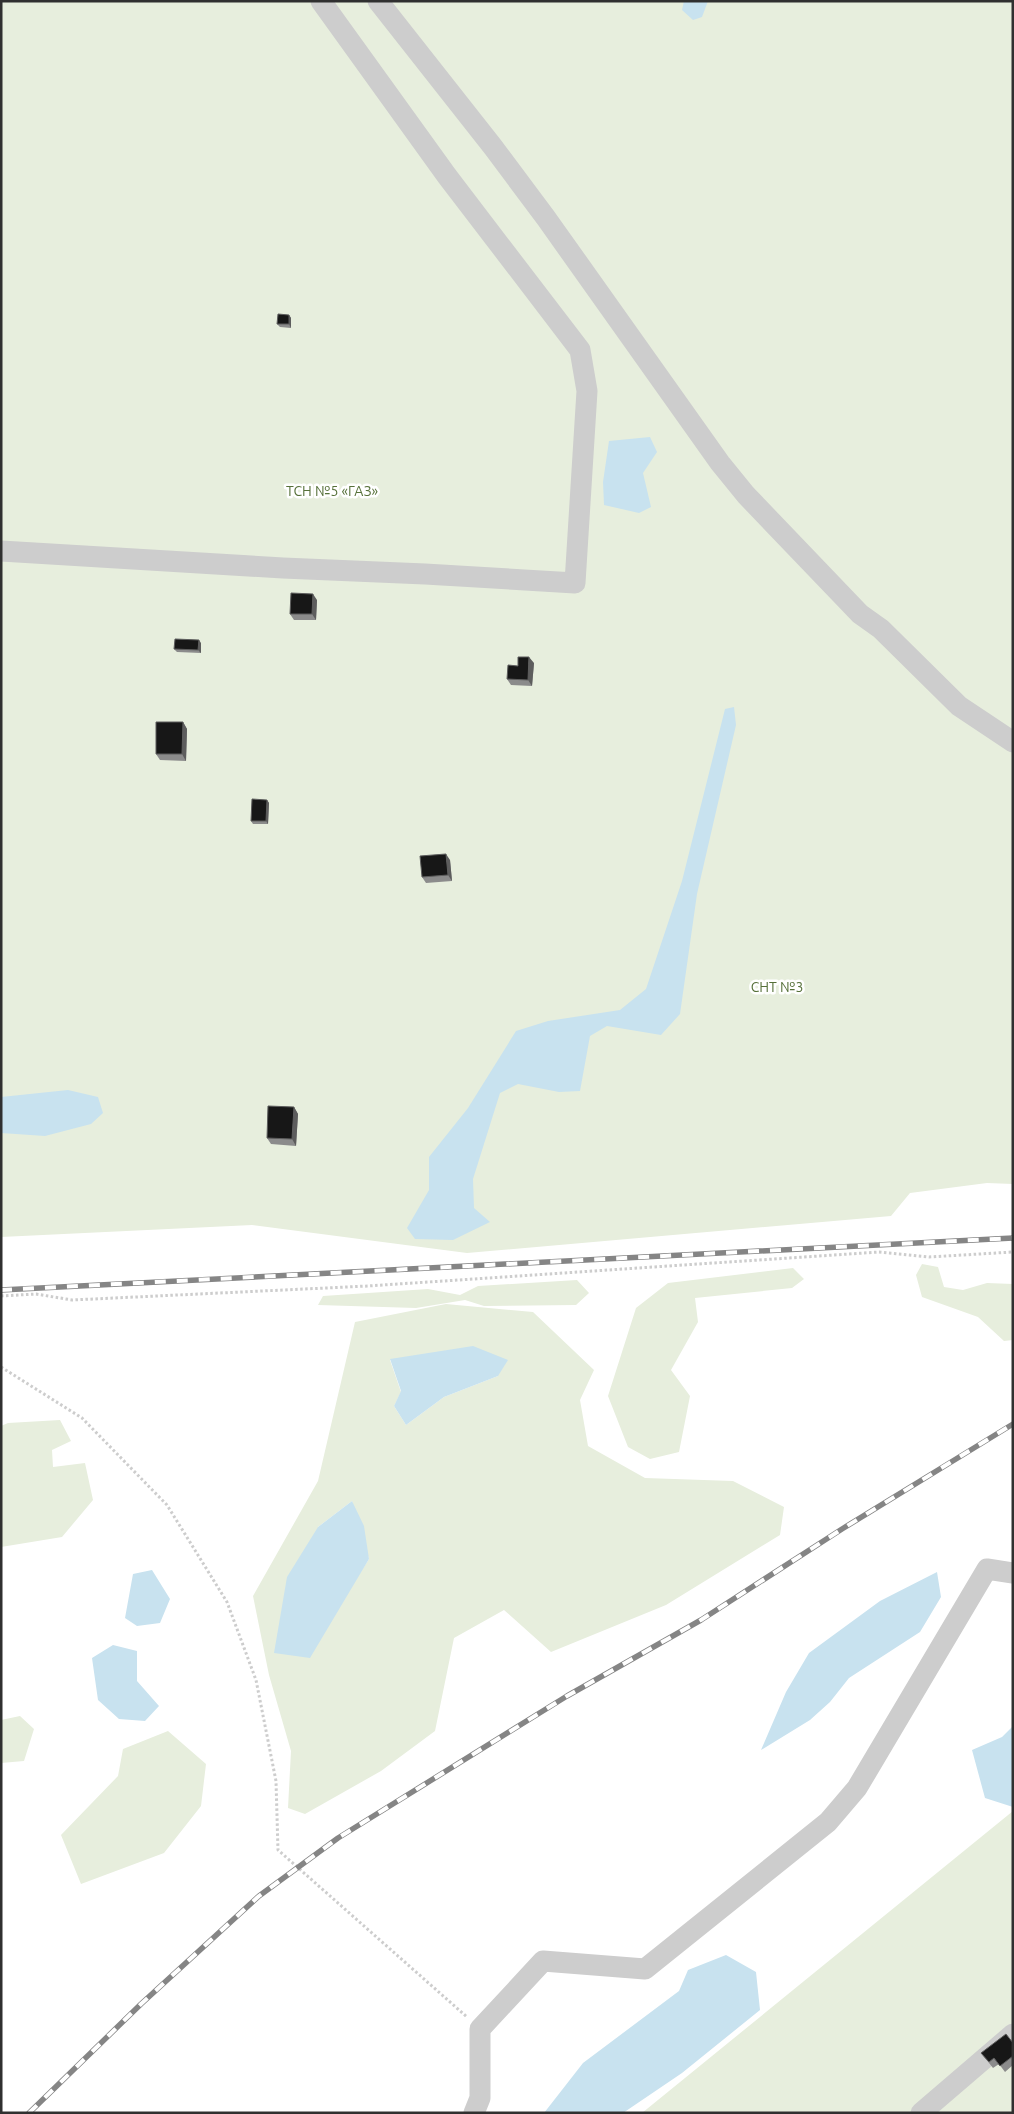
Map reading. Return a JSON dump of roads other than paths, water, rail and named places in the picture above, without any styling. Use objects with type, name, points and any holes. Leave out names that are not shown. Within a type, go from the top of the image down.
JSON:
[{"type":"lane","points":[[1,551],[274,568],[426,574],[575,583],[587,392],[580,350],[446,176],[321,1]]},
{"type":"lane","points":[[378,1],[535,204],[660,380],[746,495],[860,614],[881,628],[959,706],[1013,742]]},
{"type":"lane","points":[[474,2113],[480,2098],[480,2029],[543,1961],[645,1969],[828,1822],[857,1788],[987,1568],[1013,1573]]},
{"type":"lane","points":[[921,2113],[1013,2034]]},
{"type":"water","points":[[684,1],[708,1],[702,17],[693,20],[682,10]]},
{"type":"water","points":[[650,437],[657,452],[643,473],[651,507],[639,513],[604,505],[603,482],[609,441]]},
{"type":"water","points":[[734,707],[736,725],[697,894],[680,1014],[661,1035],[607,1026],[590,1036],[580,1091],[559,1092],[518,1084],[500,1093],[473,1179],[474,1208],[490,1222],[453,1240],[415,1239],[407,1228],[429,1190],[429,1157],[468,1108],[516,1031],[548,1021],[620,1010],[646,989],[682,881],[725,709]]},
{"type":"water","points":[[68,1090],[98,1097],[103,1113],[91,1124],[45,1136],[1,1133],[1,1097]]},
{"type":"water","points":[[473,1346],[508,1360],[498,1376],[444,1397],[406,1425],[394,1406],[401,1391],[390,1359]]},
{"type":"water","points":[[352,1501],[364,1526],[369,1559],[310,1658],[274,1653],[287,1577],[318,1527]]},
{"type":"water","points":[[152,1570],[170,1599],[160,1623],[137,1626],[125,1618],[133,1574]]},
{"type":"water","points":[[937,1572],[941,1597],[920,1632],[849,1678],[830,1702],[810,1720],[761,1750],[786,1692],[809,1653],[880,1601]]},
{"type":"water","points":[[113,1645],[137,1651],[137,1681],[159,1706],[145,1721],[119,1719],[98,1700],[92,1658]]},
{"type":"water","points":[[1013,1726],[1013,1807],[985,1798],[972,1750],[1002,1737]]},
{"type":"water","points":[[726,1955],[756,1972],[760,2010],[682,2073],[623,2113],[544,2113],[583,2063],[679,1991],[688,1970]]},
{"type":"railway","points":[[1,1290],[1013,1238]]},
{"type":"railway","points":[[29,2113],[141,2004],[259,1896],[338,1838],[567,1696],[701,1620],[842,1529],[1013,1424]]},
{"type":"park label","name":"ТСН №5 «ГАЗ»","points":[[332,491]]},
{"type":"park label","name":"СНТ №3","points":[[777,987]]}]
